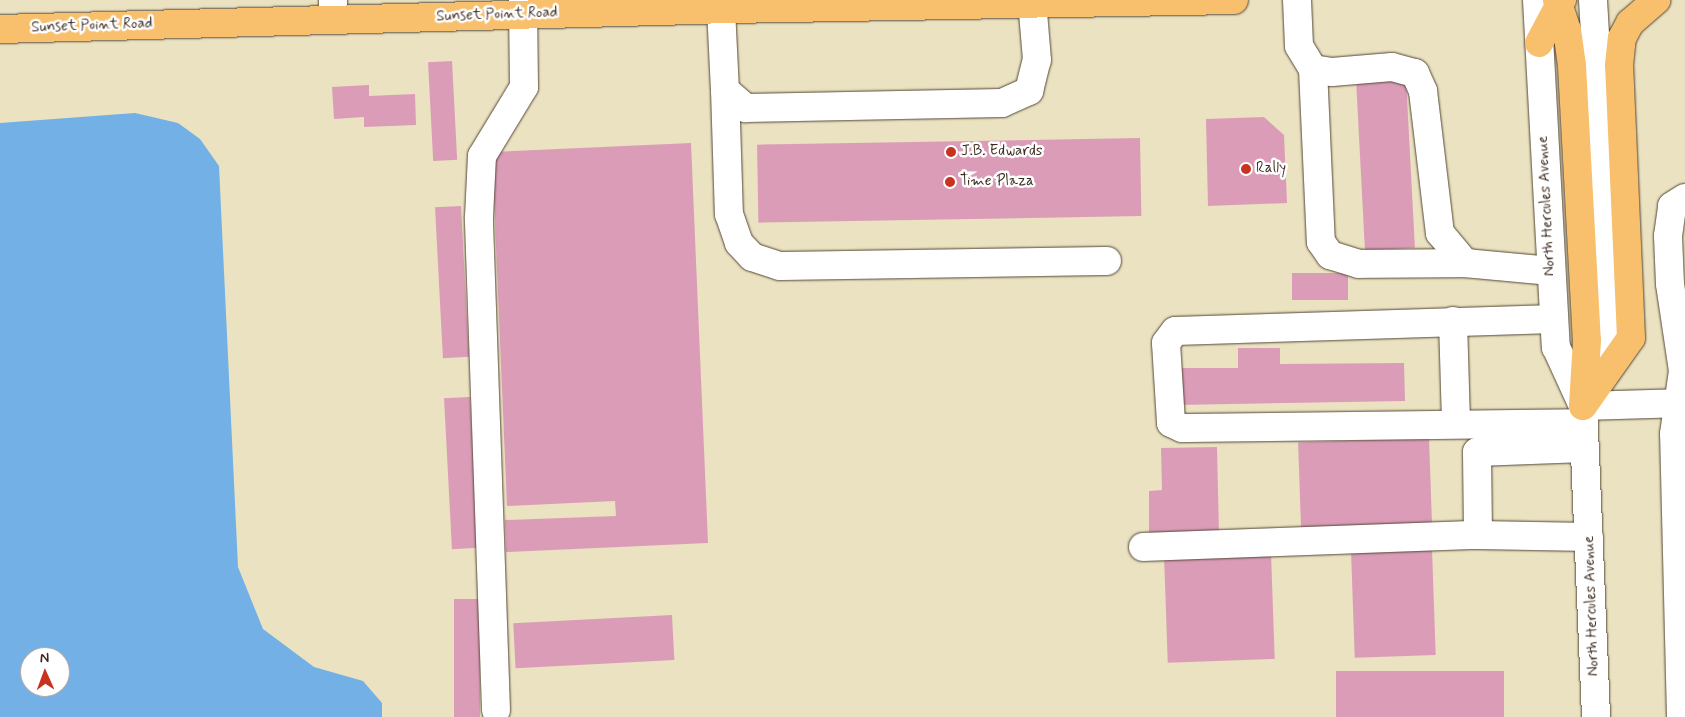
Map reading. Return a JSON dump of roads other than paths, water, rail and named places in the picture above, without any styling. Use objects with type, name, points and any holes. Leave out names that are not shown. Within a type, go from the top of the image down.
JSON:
[{"type":"main road","name":"Sunset Point Road","points":[[0,29],[333,10],[523,7],[721,9],[1032,2],[1234,0]]},
{"type":"main road","points":[[1584,426],[1632,338],[1619,65],[1622,38],[1630,23],[1656,0]]},
{"type":"main road","points":[[1554,1],[1568,30],[1572,66],[1586,340],[1584,426]]},
{"type":"main road","points":[[1539,43],[1554,1]]},
{"type":"street","points":[[1297,0],[1299,46],[1313,69],[1321,242],[1330,255],[1359,264],[1470,263]]},
{"type":"street","name":"North Hercules Avenue","points":[[1593,0],[1611,307],[1584,426],[1596,717]]},
{"type":"street","points":[[725,90],[746,108],[1002,103],[1029,91],[1037,60],[1032,2]]},
{"type":"street","points":[[496,710],[479,217],[482,156],[524,87],[523,7]]},
{"type":"street","points":[[721,9],[729,214],[739,244],[752,258],[780,266],[1107,261]]},
{"type":"street","name":"North Hercules Avenue","points":[[1539,43],[1556,347],[1584,426]]},
{"type":"street","points":[[1313,69],[1332,72],[1392,67],[1415,73],[1424,100],[1440,233],[1464,263],[1551,271]]},
{"type":"street","points":[[1681,717],[1674,434],[1681,403],[1683,371],[1670,284],[1668,236],[1672,206],[1685,198]]},
{"type":"street","points":[[1554,319],[1175,332],[1166,343],[1171,423],[1176,427],[1456,423],[1584,426]]},
{"type":"street","points":[[1453,321],[1456,423]]},
{"type":"street","points":[[1478,535],[1476,452],[1681,403]]},
{"type":"street","points":[[1143,547],[1478,535],[1589,537]]},
{"type":"water","points":[[135,113],[178,123],[200,139],[219,166],[238,567],[263,629],[314,667],[363,681],[382,703],[382,717],[0,717],[0,123]]},
{"type":"place","name":"J.B. Edwards","points":[[951,152]]},
{"type":"place","name":"Rally","points":[[1246,169]]},
{"type":"place","name":"Time Plaza","points":[[950,182]]}]
